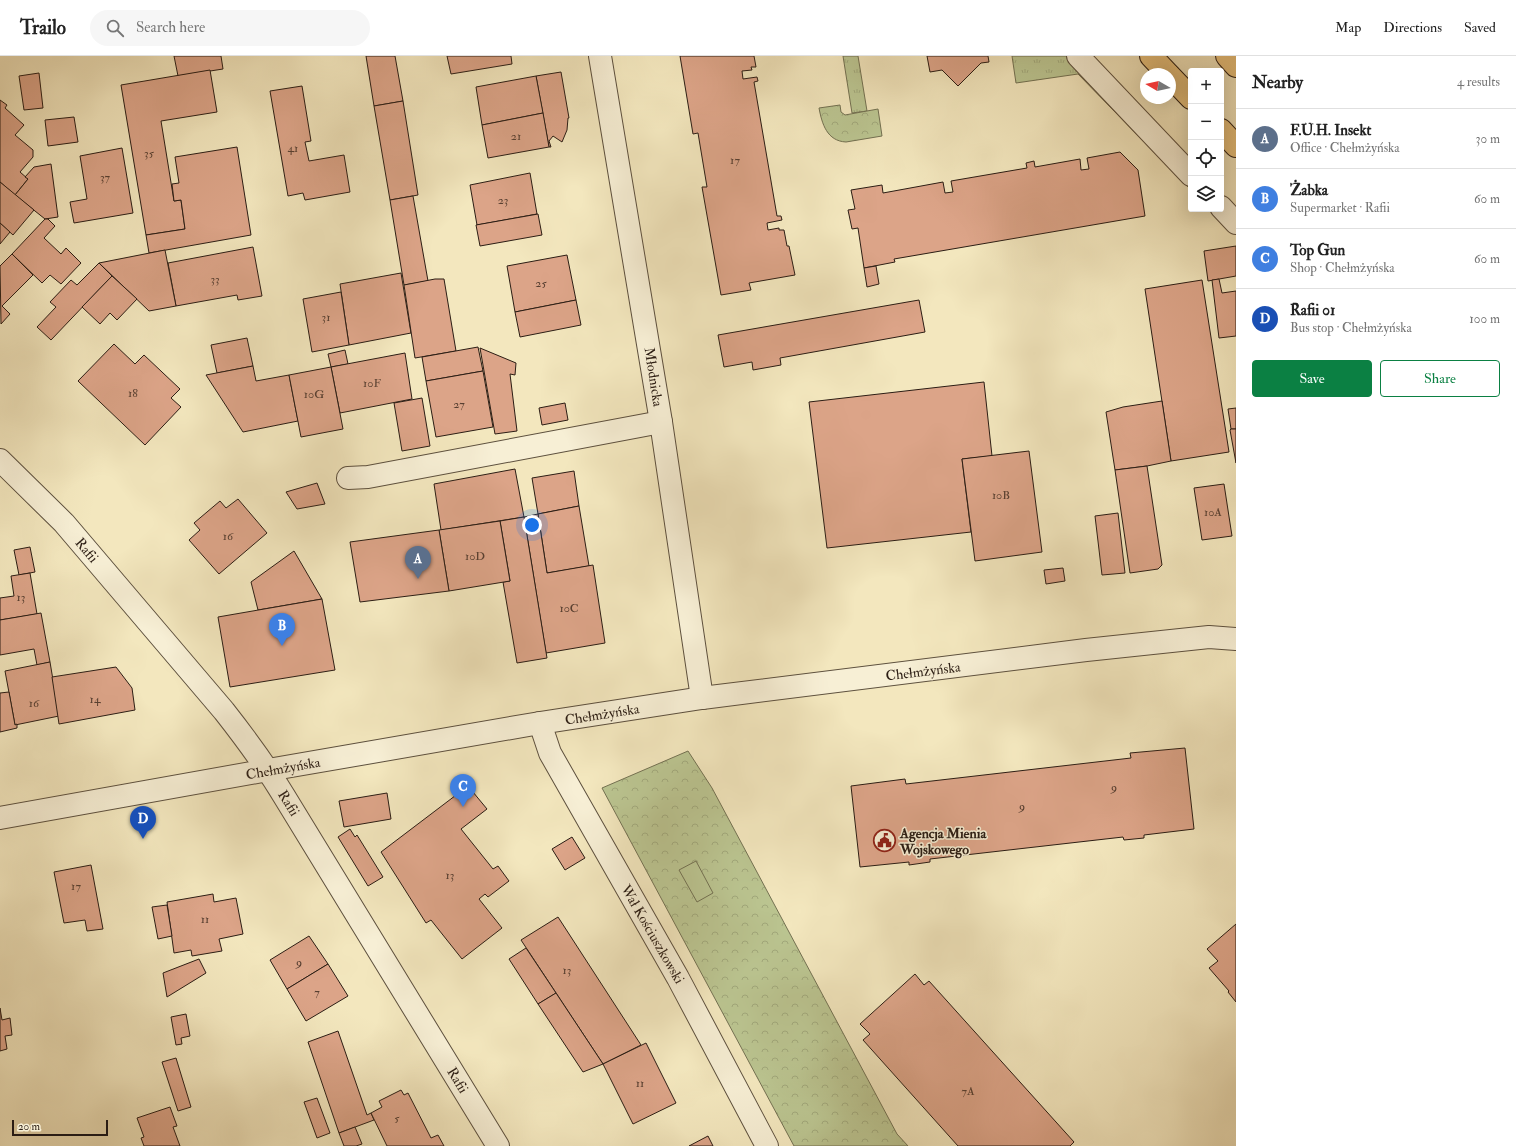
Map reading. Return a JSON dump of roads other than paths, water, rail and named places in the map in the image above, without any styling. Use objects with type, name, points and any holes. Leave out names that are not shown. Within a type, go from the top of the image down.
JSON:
[{"type":"main road","points":[[1151,56],[1162,68]]},
{"type":"main road","points":[[1228,56],[1236,66]]},
{"type":"main road","points":[[1176,82],[1188,95]]},
{"type":"main road","points":[[1224,133],[1236,146]]},
{"type":"street","name":"Młodnicka","points":[[600,56],[661,422],[702,698]]},
{"type":"street","points":[[1078,56],[1188,172]]},
{"type":"street","points":[[1224,210],[1236,223]]},
{"type":"street","points":[[348,478],[368,476],[661,422]]},
{"type":"street","name":"Rafii","points":[[0,460],[64,523],[224,711],[268,770],[498,1146]]},
{"type":"street","name":"Chełmżyńska","points":[[1209,637],[1236,627]]},
{"type":"street","name":"Chełmżyńska","points":[[0,818],[268,770],[702,698],[1086,650],[1209,637],[1236,639]]},
{"type":"street","name":"Wał Kościuszkowski","points":[[540,724],[550,753],[678,978],[767,1146]]},
{"type":"place","name":"F.U.H. Insekt","points":[[418,579]]},
{"type":"place","name":"Żabka","points":[[282,646]]},
{"type":"place","name":"Top Gun","points":[[463,807]]},
{"type":"place","name":"Rafii 01","points":[[143,839]]},
{"type":"place","name":"Agencja Mienia Wojskowego","points":[[885,841]]}]
